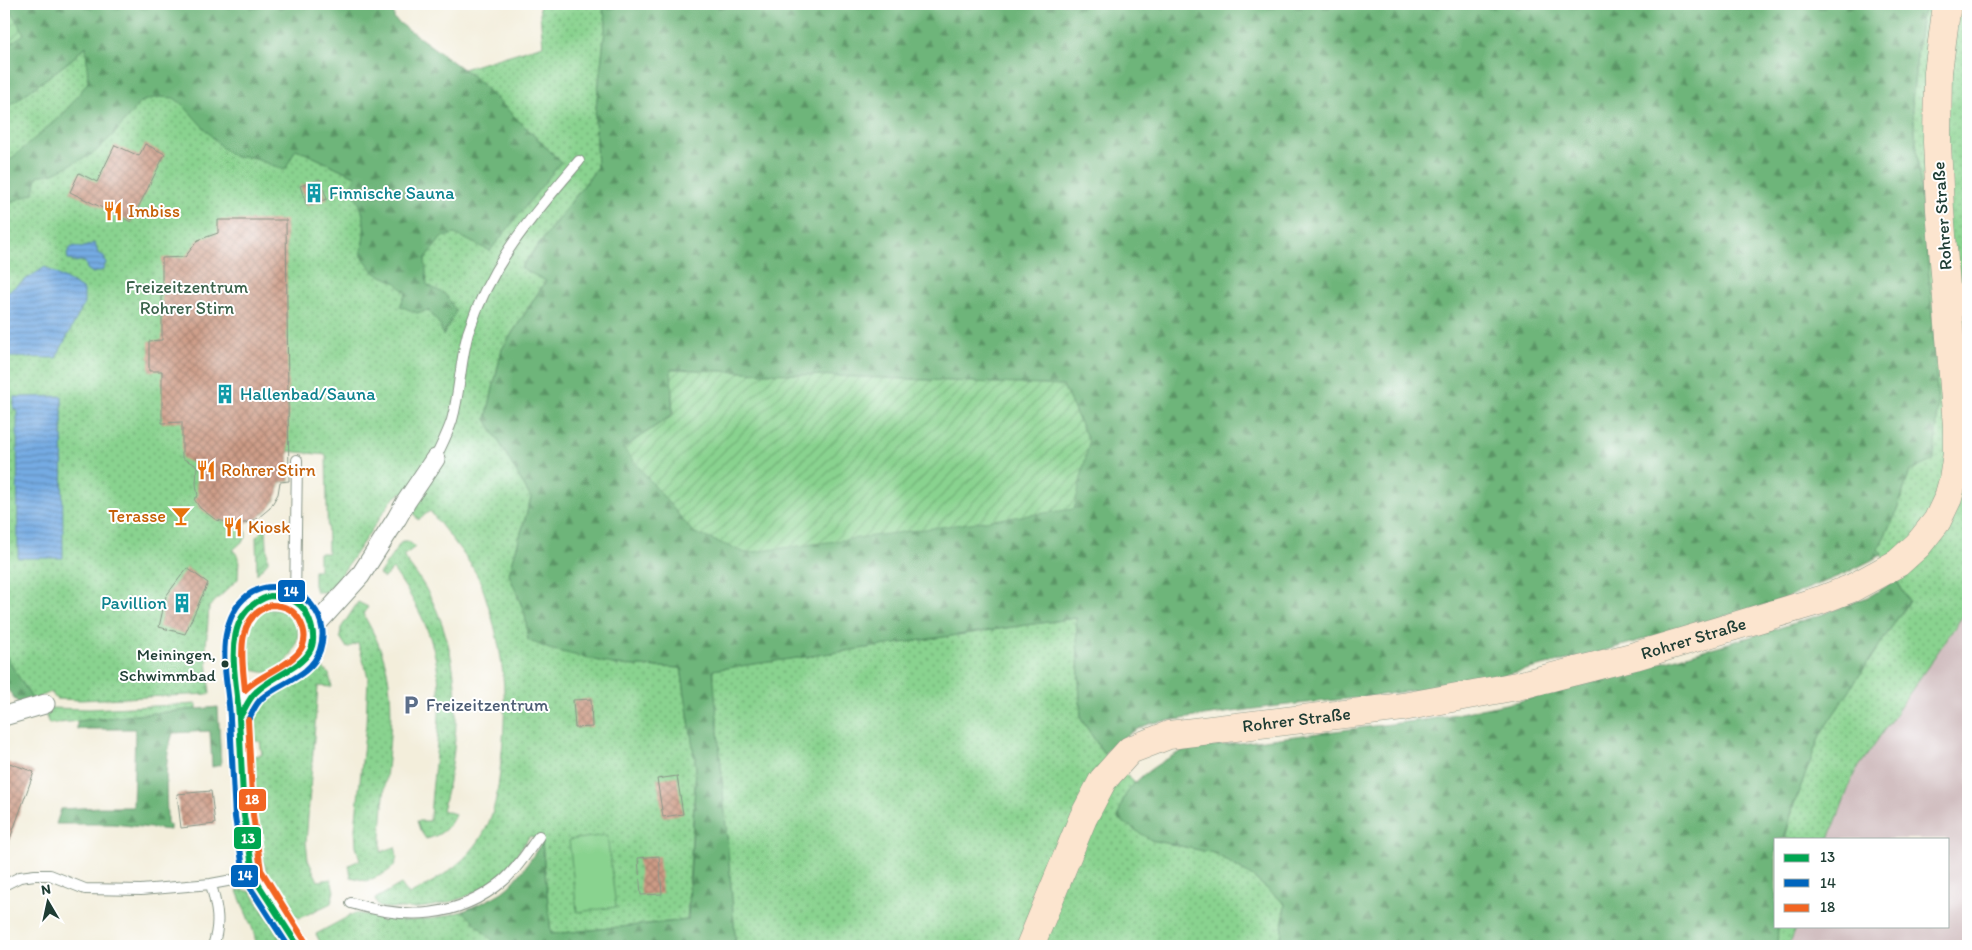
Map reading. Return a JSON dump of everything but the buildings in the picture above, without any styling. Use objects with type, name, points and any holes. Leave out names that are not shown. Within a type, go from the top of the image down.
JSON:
[{"type":"main road","name":"Rohrer Straße","points":[[1030,946],[1083,818],[1103,780],[1130,750],[1169,735],[1404,707],[1508,688],[1635,656],[1821,600],[1880,574],[1898,563],[1918,545],[1937,520],[1948,498],[1957,453],[1957,426],[1940,210],[1937,142],[1938,72],[1947,4]]},
{"type":"street","points":[[313,628],[360,576],[406,502],[436,459]]},
{"type":"street","points":[[239,718],[256,691],[291,672],[303,662],[310,652],[313,628],[309,616],[296,602],[284,596],[269,596],[253,601],[242,611],[235,635],[241,782],[245,829],[254,876],[298,946]]},
{"type":"street","points":[[4,716],[45,704]]},
{"type":"lane","points":[[436,459],[452,420],[468,334],[490,279],[509,248],[580,161]]},
{"type":"lane","points":[[296,602],[297,460]]},
{"type":"lane","points":[[351,904],[377,912],[403,915],[426,914],[447,910],[469,902],[488,892],[504,880],[539,836]]},
{"type":"lane","points":[[4,885],[20,877],[35,875],[50,876],[85,889],[108,891],[211,884],[254,876]]},
{"type":"lane","points":[[211,884],[218,912],[218,930],[213,946]]},
{"type":"shaded area","points":[[1968,608],[1968,946],[1788,946],[1795,928],[1950,928],[1950,838],[1829,838],[1854,774]]},
{"type":"green space","points":[[4,4],[7,4],[24,34],[4,48]]},
{"type":"green space","points":[[7,4],[394,4],[394,19],[475,78],[561,162],[490,251],[455,234],[442,237],[425,259],[427,285],[445,294],[456,311],[443,336],[440,325],[428,310],[417,313],[400,306],[406,293],[395,282],[375,273],[361,255],[364,220],[363,213],[351,188],[355,176],[296,149],[285,170],[250,157],[235,157],[222,148],[183,105],[174,98],[158,97],[140,102],[116,132],[94,153],[54,173],[37,176],[34,193],[4,205],[4,165],[65,112],[88,82],[86,46],[71,60],[4,110],[4,48],[24,34]]},
{"type":"green space","name":"Freizeitzentrum Rohrer Stirn","points":[[133,4],[296,149],[355,176],[561,162],[476,79],[463,69],[543,45],[539,4],[602,4],[606,22],[595,116],[597,168],[521,267],[546,280],[502,349],[486,419],[531,498],[509,574],[525,614],[529,640],[617,665],[681,668],[696,767],[687,920],[551,934],[542,842],[530,836],[505,870],[478,891],[463,898],[429,907],[379,907],[375,899],[401,884],[409,895],[449,871],[470,852],[485,831],[493,809],[500,773],[504,722],[502,667],[495,630],[477,575],[461,550],[430,511],[418,520],[412,510],[413,501],[402,492],[391,501],[335,584],[326,592],[316,592],[314,570],[319,570],[319,553],[328,553],[326,455],[288,451],[289,481],[280,482],[276,497],[265,513],[245,523],[246,538],[233,550],[239,557],[238,579],[209,607],[206,647],[210,694],[81,700],[56,699],[51,692],[33,700],[4,685],[4,110],[71,60]]},
{"type":"green space","points":[[602,4],[1927,4],[1921,20],[1912,101],[1930,286],[1938,408],[1934,460],[1910,471],[1895,516],[1878,549],[1882,555],[1846,573],[1778,601],[1593,654],[1474,682],[1152,723],[1126,736],[1104,754],[1081,719],[1076,618],[713,670],[736,946],[498,946],[463,911],[493,898],[514,882],[542,842],[551,934],[688,920],[696,767],[681,668],[616,665],[549,649],[528,640],[525,614],[509,574],[531,498],[486,419],[502,349],[546,281],[521,268],[597,168],[595,116],[606,22]],"holes":[[[672,369],[1063,386],[1089,442],[623,448],[672,415]]]},
{"type":"green space","points":[[1927,4],[1968,4],[1968,608],[1854,774],[1829,838],[1785,838],[1794,804],[1821,733],[1909,601],[1878,549],[1895,516],[1910,471],[1930,286],[1912,101],[1921,20]]},
{"type":"green space","points":[[671,369],[1063,386],[1089,442],[1074,509],[746,553],[693,532],[623,448],[673,415]]},
{"type":"green space","points":[[266,527],[268,562],[257,574],[256,537]]},
{"type":"green space","points":[[402,541],[408,541],[415,547],[403,556],[425,587],[439,616],[448,643],[456,698],[456,727],[453,755],[449,783],[442,810],[455,814],[444,831],[426,839],[417,821],[430,821],[438,734],[439,689],[437,668],[430,637],[417,607],[393,569],[384,578],[379,574]]},
{"type":"green space","points":[[1896,580],[1909,601],[1821,733],[1794,804],[1784,838],[1774,838],[1774,928],[1778,928],[1777,946],[1280,946],[1285,904],[1253,877],[1214,853],[1151,840],[1118,819],[1122,803],[1132,786],[1157,765],[1184,750],[1430,719],[1516,702],[1601,680],[1763,633],[1823,614],[1870,596]]},
{"type":"green space","points":[[358,602],[368,607],[363,614],[377,641],[387,671],[391,712],[381,852],[395,847],[397,854],[394,865],[386,873],[367,881],[351,877],[349,865],[360,860],[356,846],[355,828],[366,724],[368,677],[358,643],[347,648],[340,637],[341,628]]},
{"type":"green space","points":[[268,609],[283,611],[288,614],[295,621],[298,635],[294,649],[286,662],[277,670],[263,672],[250,667],[247,663],[244,655],[243,638],[245,630],[254,617]]},
{"type":"green space","points":[[1076,618],[1081,719],[1104,754],[1135,783],[1122,802],[1151,840],[1214,853],[1253,877],[1285,904],[1280,946],[736,946],[712,670]]},
{"type":"green space","points":[[4,653],[33,700],[19,704],[4,685]]},
{"type":"green space","points":[[317,668],[323,668],[329,674],[332,687],[318,686],[306,842],[308,860],[318,881],[331,879],[334,891],[331,903],[300,918],[286,908],[275,891],[259,845],[251,796],[248,756],[262,755],[260,741],[247,741],[247,725],[250,714],[265,697]]},
{"type":"green space","points":[[197,704],[197,709],[49,724],[45,714],[47,708],[89,709]]},
{"type":"green space","points":[[218,707],[221,765],[212,767],[210,731],[173,733],[166,777],[167,823],[170,825],[170,830],[113,824],[56,824],[61,809],[133,807],[135,729],[77,729],[77,721]]},
{"type":"green space","points":[[607,835],[616,907],[577,912],[569,840]]},
{"type":"green space","points":[[237,891],[251,892],[285,946],[257,946],[253,930]]},
{"type":"green space","points":[[463,911],[498,946],[322,946],[316,934],[355,913],[405,921],[437,918]]},
{"type":"green space","points":[[1778,928],[1795,928],[1788,946],[1777,946]]},
{"type":"water","points":[[95,243],[98,253],[104,256],[106,263],[103,270],[93,273],[87,269],[85,262],[74,262],[68,259],[67,253],[70,248],[75,246],[81,248]]},
{"type":"water","points":[[45,267],[84,290],[84,304],[56,358],[7,357],[7,292]]},
{"type":"water","points":[[62,396],[63,558],[18,558],[17,410],[14,410],[14,397]]},
{"type":"transit line","name":"14","points":[[230,718],[224,652],[227,630],[237,606],[252,592],[270,587],[288,589],[304,598],[316,612],[322,629],[320,650],[316,659],[303,673],[260,700],[248,720]]},
{"type":"transit line","name":"13","points":[[270,596],[291,600],[303,609],[312,630],[313,643],[308,653],[300,662],[267,683],[253,695],[239,718],[234,665],[236,631],[243,616],[253,604],[270,596]]},
{"type":"transit line","name":"18","points":[[271,605],[288,608],[295,613],[304,634],[303,645],[288,662],[245,690],[242,653],[246,629],[251,619],[259,611],[271,605]]},
{"type":"transit line","name":"13","points":[[239,718],[244,816],[253,872],[258,884],[298,946]]},
{"type":"transit line","name":"14","points":[[230,719],[235,817],[244,874],[251,889],[288,946]]},
{"type":"transit line","name":"18","points":[[248,720],[253,815],[261,870],[305,941]]},
{"type":"place","name":"Finnische Sauna","points":[[314,193]]},
{"type":"place","name":"Imbiss","points":[[113,211]]},
{"type":"place","name":"Hallenbad/Sauna","points":[[225,394]]},
{"type":"place","name":"Rohrer Stirn","points":[[206,470]]},
{"type":"place","name":"Terasse","points":[[181,516]]},
{"type":"place","name":"Kiosk","points":[[233,527]]},
{"type":"place","name":"Pavillion","points":[[182,603]]},
{"type":"place","name":"Meiningen, Schwimmbad","points":[[225,664]]},
{"type":"place","name":"Freizeitzentrum","points":[[411,705]]}]
